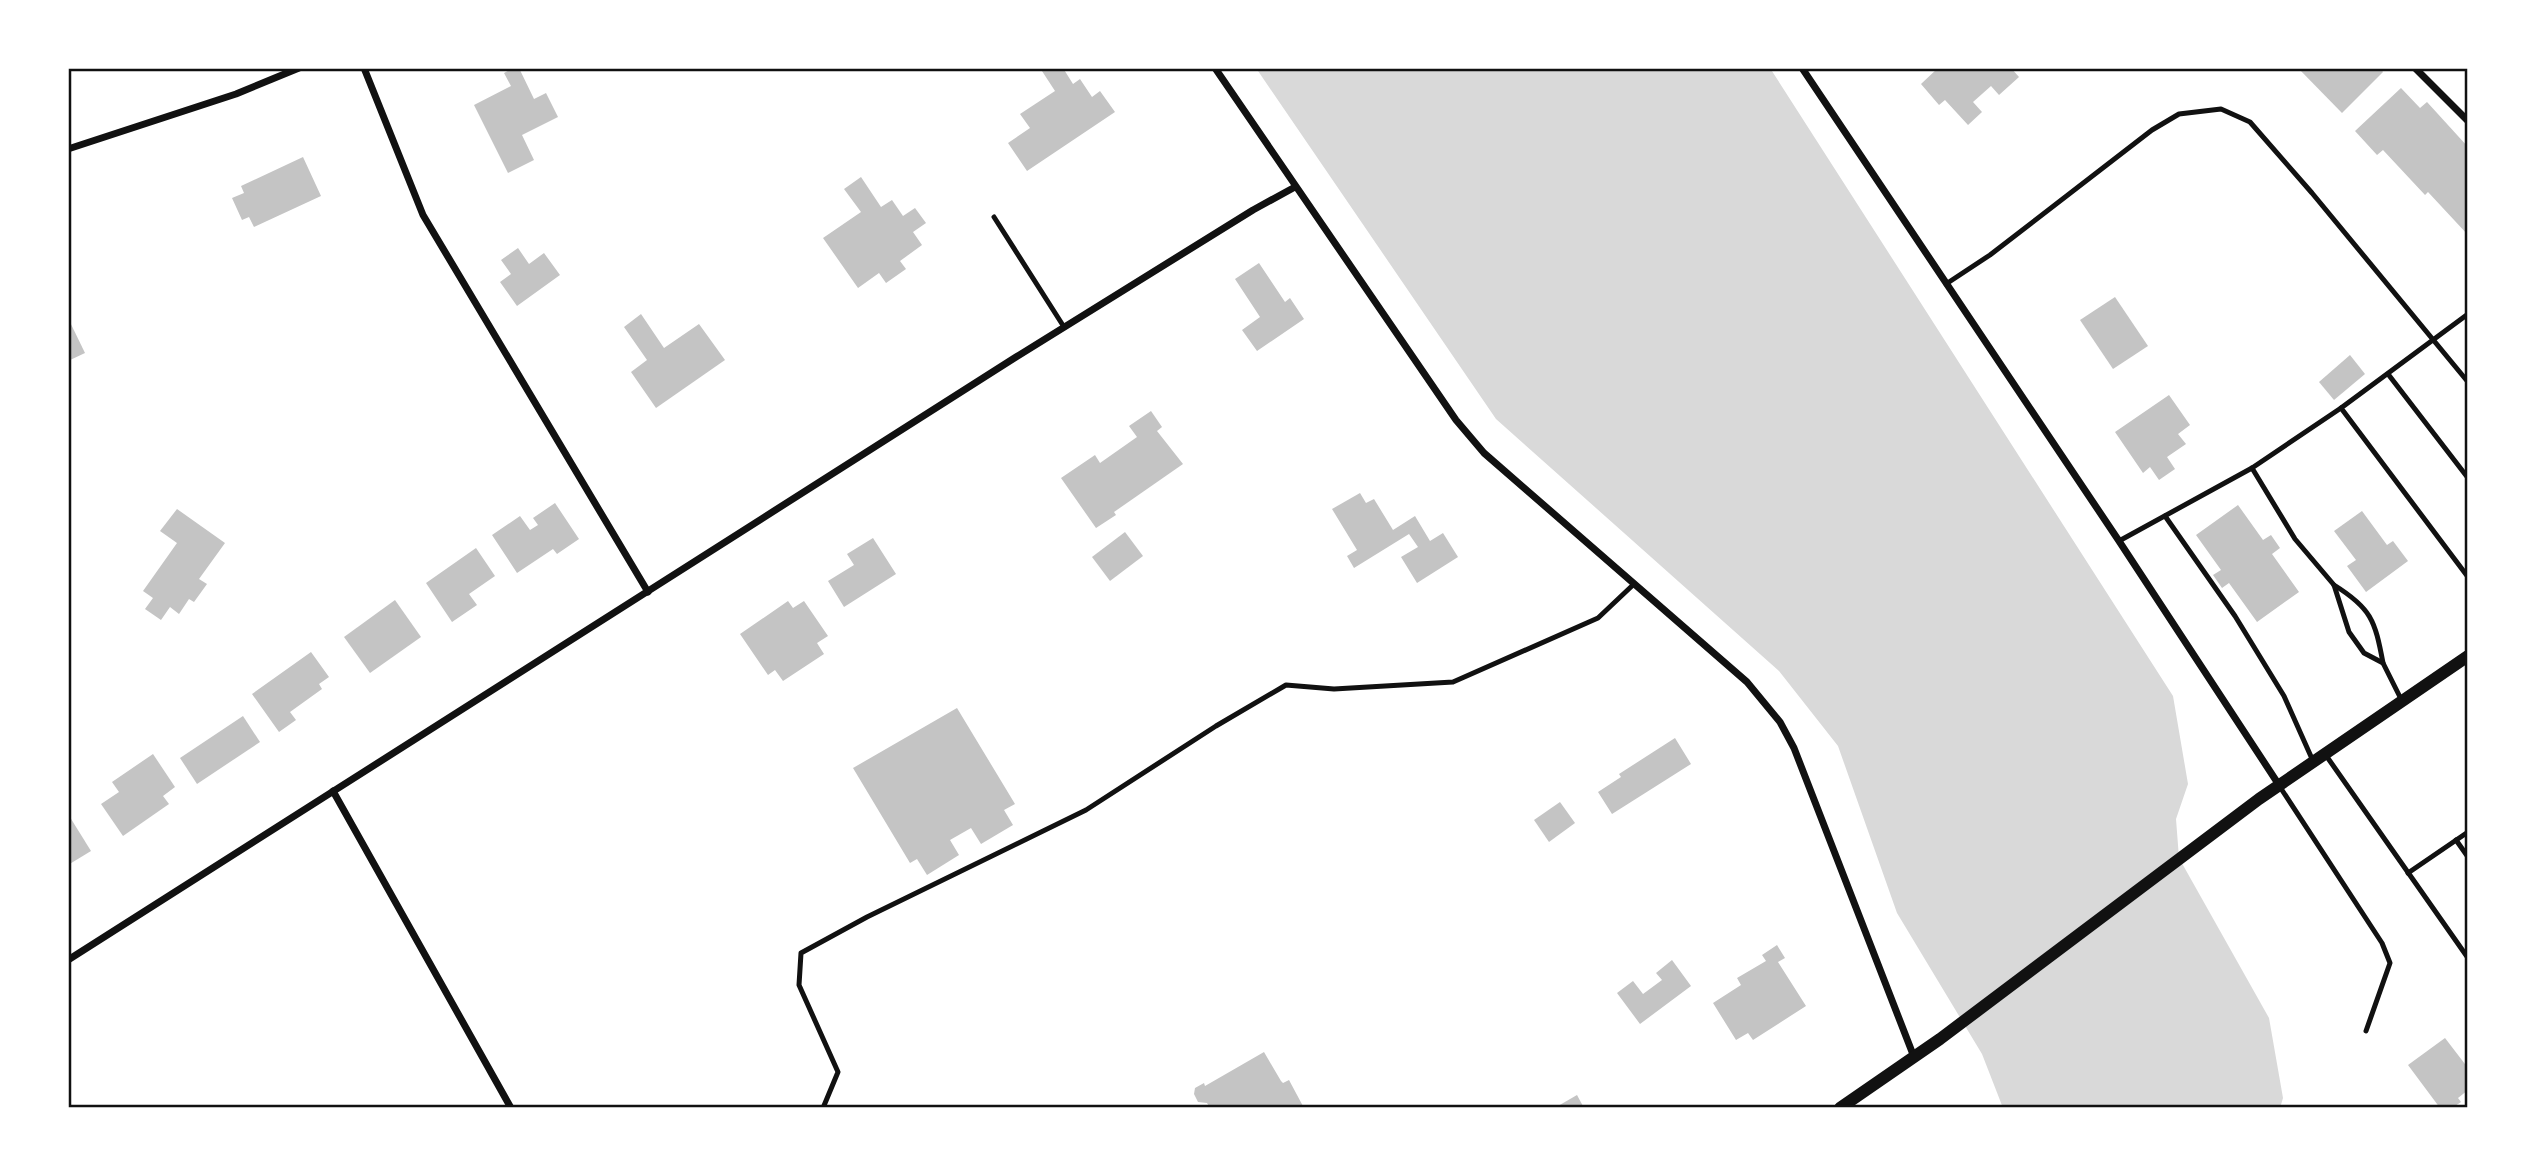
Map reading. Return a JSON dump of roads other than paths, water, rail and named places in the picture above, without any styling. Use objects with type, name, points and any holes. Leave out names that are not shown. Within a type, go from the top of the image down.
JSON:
[{"type":"street","points":[[68,149],[236,94],[299,68]]},
{"type":"street","points":[[364,68],[422,215],[648,592]]},
{"type":"street","points":[[1215,68],[1456,419],[1484,453],[1747,682],[1780,722],[1806,775],[1914,1058]]},
{"type":"street","points":[[1802,68],[2279,785]]},
{"type":"street","points":[[2415,68],[2468,121]]},
{"type":"street","points":[[68,960],[1064,327],[1295,187]]},
{"type":"street","points":[[1840,1108],[1914,1058],[2279,785],[2466,659]]},
{"type":"street","points":[[333,791],[511,1108]]},
{"type":"lane","points":[[1947,284],[1990,255],[2152,130],[2179,114],[2221,109],[2250,122],[2468,382]]},
{"type":"lane","points":[[994,217],[1064,327]]},
{"type":"lane","points":[[2119,541],[2252,468],[2341,408],[2468,314]]},
{"type":"lane","points":[[2388,374],[2468,478]]},
{"type":"lane","points":[[2341,408],[2468,577]]},
{"type":"lane","points":[[2252,468],[2295,539],[2334,584],[2356,598],[2373,621],[2383,663],[2402,701]]},
{"type":"lane","points":[[2165,516],[2235,616],[2284,696],[2313,761]]},
{"type":"lane","points":[[823,1108],[838,1072],[799,985],[801,953],[867,917],[1086,810],[1216,726],[1286,685],[1334,689],[1453,682],[1598,618],[1634,584]]},
{"type":"lane","points":[[2334,584],[2349,632],[2364,653],[2383,663]]},
{"type":"lane","points":[[2325,754],[2468,958]]},
{"type":"lane","points":[[2279,785],[2382,943],[2390,963],[2366,1031]]},
{"type":"lane","points":[[2408,873],[2468,832]]},
{"type":"lane","points":[[2456,840],[2468,857]]}]
